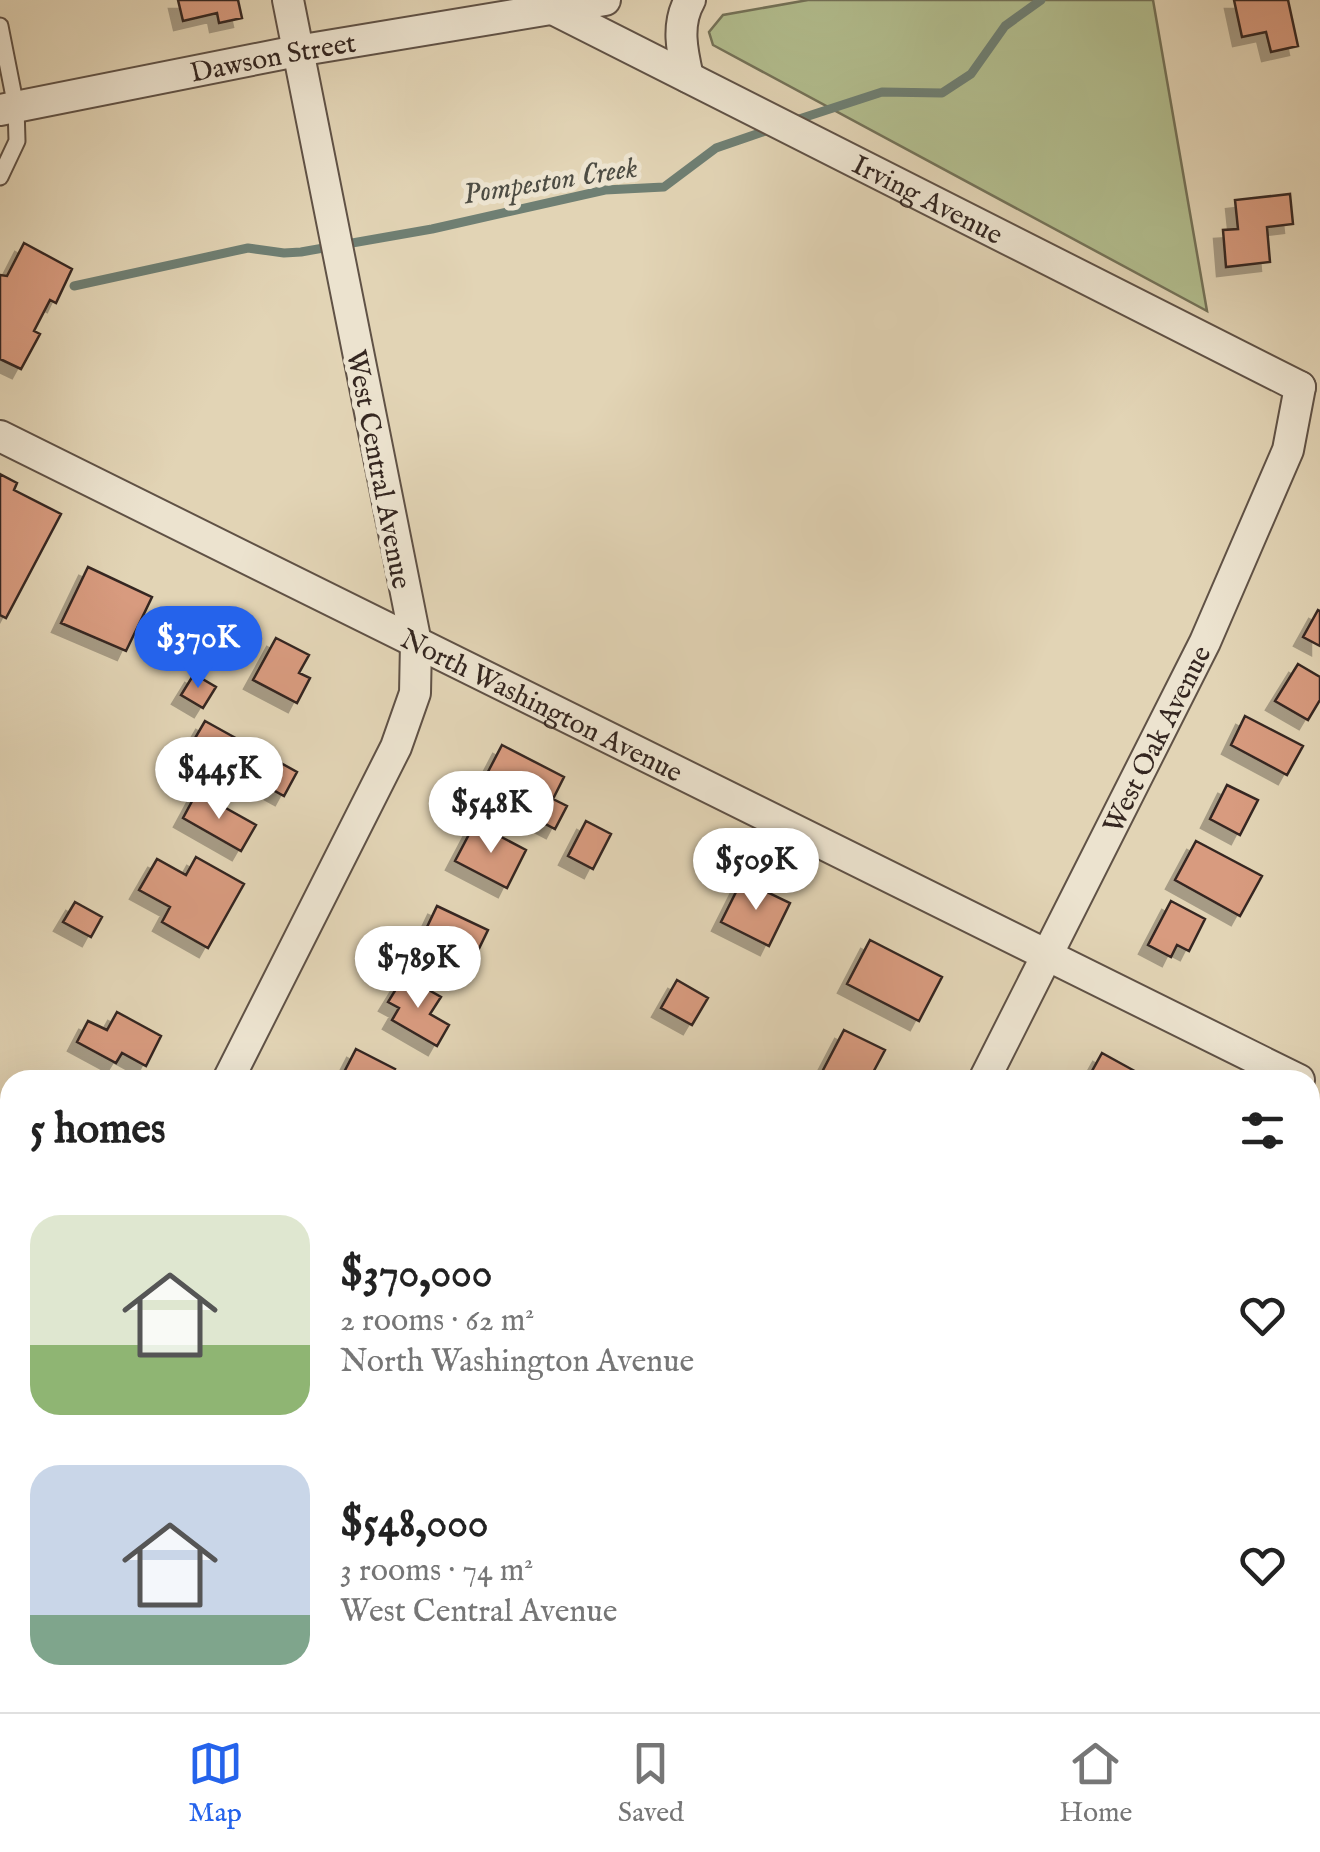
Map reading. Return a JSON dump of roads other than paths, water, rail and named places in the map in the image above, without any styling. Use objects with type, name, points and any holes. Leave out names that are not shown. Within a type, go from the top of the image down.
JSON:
[{"type":"street","name":"West Central Avenue","points":[[233,1070],[396,747],[414,693],[416,643],[288,0]]},
{"type":"street","name":"Dawson Street","points":[[8,108],[297,51],[605,0]]},
{"type":"street","points":[[688,77],[681,37],[690,0]]},
{"type":"street","name":"Irving Avenue","points":[[555,10],[804,137],[1310,378]]},
{"type":"street","name":"West Oak Avenue","points":[[989,1070],[1205,642],[1288,450],[1310,378]]},
{"type":"street","name":"North Washington Avenue","points":[[0,436],[1279,1070]]},
{"type":"lane","points":[[0,26],[8,108],[18,141],[0,176]]},
{"type":"waterway","name":"Pompeston Creek","points":[[793,121],[882,92],[942,93],[971,74],[1005,26],[1041,0]]},
{"type":"waterway","name":"Pompeston Creek","points":[[74,286],[248,248],[301,252],[432,229],[605,190],[664,187],[716,148],[774,128]]}]
